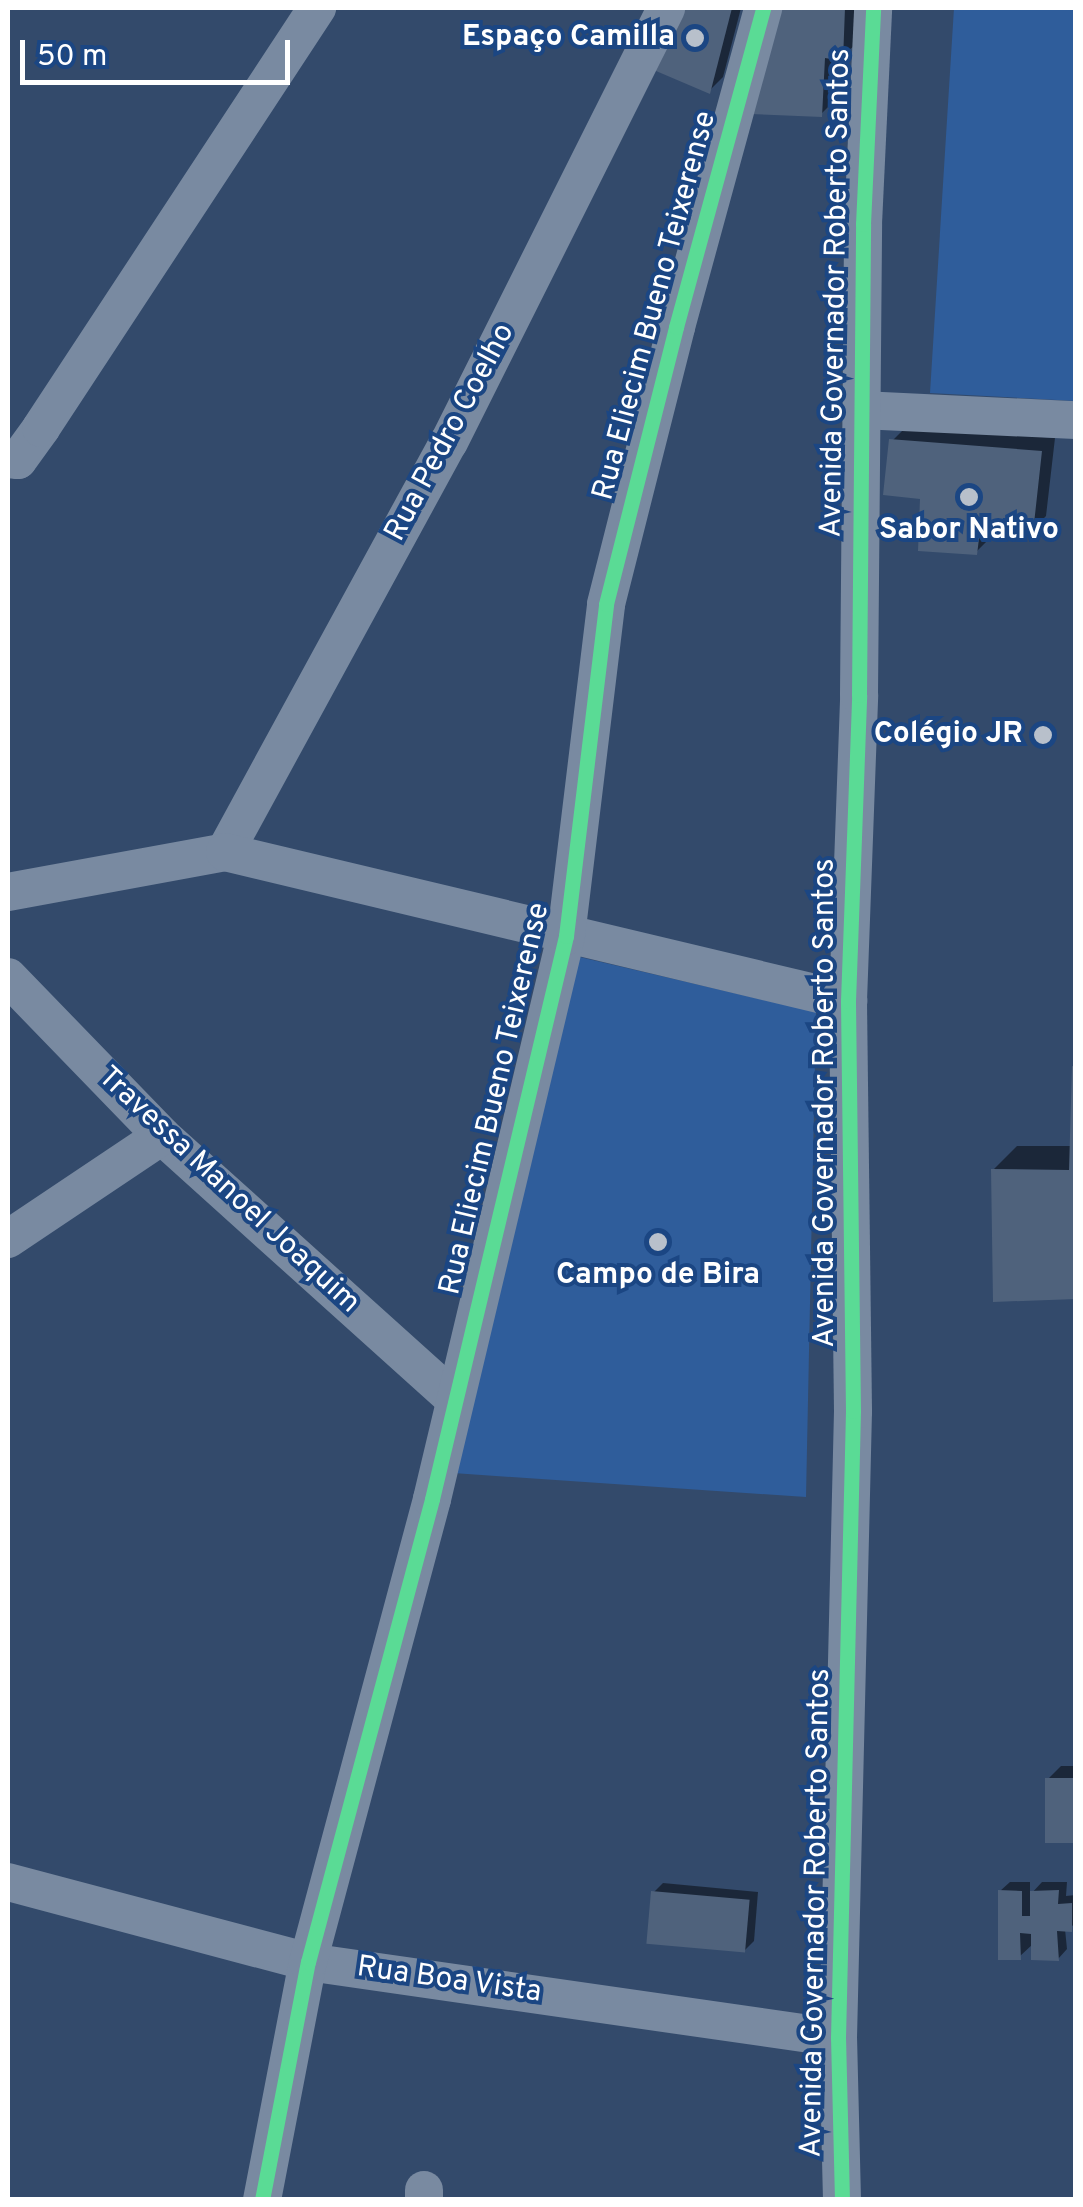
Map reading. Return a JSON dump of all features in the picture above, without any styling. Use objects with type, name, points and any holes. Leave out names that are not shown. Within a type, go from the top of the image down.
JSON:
[{"type":"street","points":[[11,464],[317,8]]},
{"type":"street","name":"Rua Pedro Coelho","points":[[225,852],[449,442],[666,8]]},
{"type":"street","name":"Rua Eliecim Bueno Teixerense","points":[[262,2200],[308,1962],[432,1499],[566,936],[606,604],[676,326],[763,8]]},
{"type":"street","name":"Avenida Governador Roberto Santos","points":[[842,2200],[838,2038],[853,1411],[848,1000],[859,696],[863,224],[873,8]]},
{"type":"street","points":[[861,410],[1076,420]]},
{"type":"street","points":[[8,892],[225,852],[848,1000]]},
{"type":"street","name":"Travessa Manoel Joaquim","points":[[8,977],[162,1136],[454,1400]]},
{"type":"street","points":[[8,1240],[162,1136]]},
{"type":"street","name":"Rua Boa Vista","points":[[8,1882],[308,1962],[838,2038]]},
{"type":"shaded area","points":[[954,8],[1075,8],[1075,401],[930,393]]},
{"type":"shaded area","name":"Campo de Bira","points":[[571,955],[816,1012],[806,1497],[453,1473]]},
{"type":"building","name":"Espaço Camilla","points":[[683,8],[732,8],[710,94],[649,68]]},
{"type":"building","points":[[779,8],[845,8],[843,61],[825,58],[822,117],[750,114]]},
{"type":"building","name":"Sabor Nativo","points":[[889,439],[1042,451],[1033,533],[980,530],[977,555],[918,551],[920,499],[883,495]]},
{"type":"building","points":[[1072,1066],[1076,1067],[1076,1299],[993,1302],[991,1169],[1069,1170]]},
{"type":"building","points":[[1045,1778],[1076,1778],[1076,1843],[1045,1843]]},
{"type":"building","points":[[998,1890],[1022,1891],[1022,1916],[1030,1916],[1030,1891],[1059,1890],[1058,1904],[1072,1903],[1072,1932],[1057,1931],[1059,1961],[1031,1960],[1031,1934],[1020,1933],[1021,1960],[998,1960]]},
{"type":"building","points":[[651,1891],[750,1900],[745,1952],[646,1944]]},
{"type":"cycle path","points":[[262,2200],[308,1962],[432,1499],[566,936],[606,604],[763,8]]},
{"type":"cycle path","points":[[842,2200],[838,2038],[853,1411],[848,1001],[859,695],[863,224],[873,8]]},
{"type":"place","name":"Espaço Camilla","points":[[695,38]]},
{"type":"place","name":"Sabor Nativo","points":[[969,497]]},
{"type":"place","name":"Colégio JR","points":[[1043,735]]},
{"type":"place","name":"Campo de Bira","points":[[658,1242]]}]
